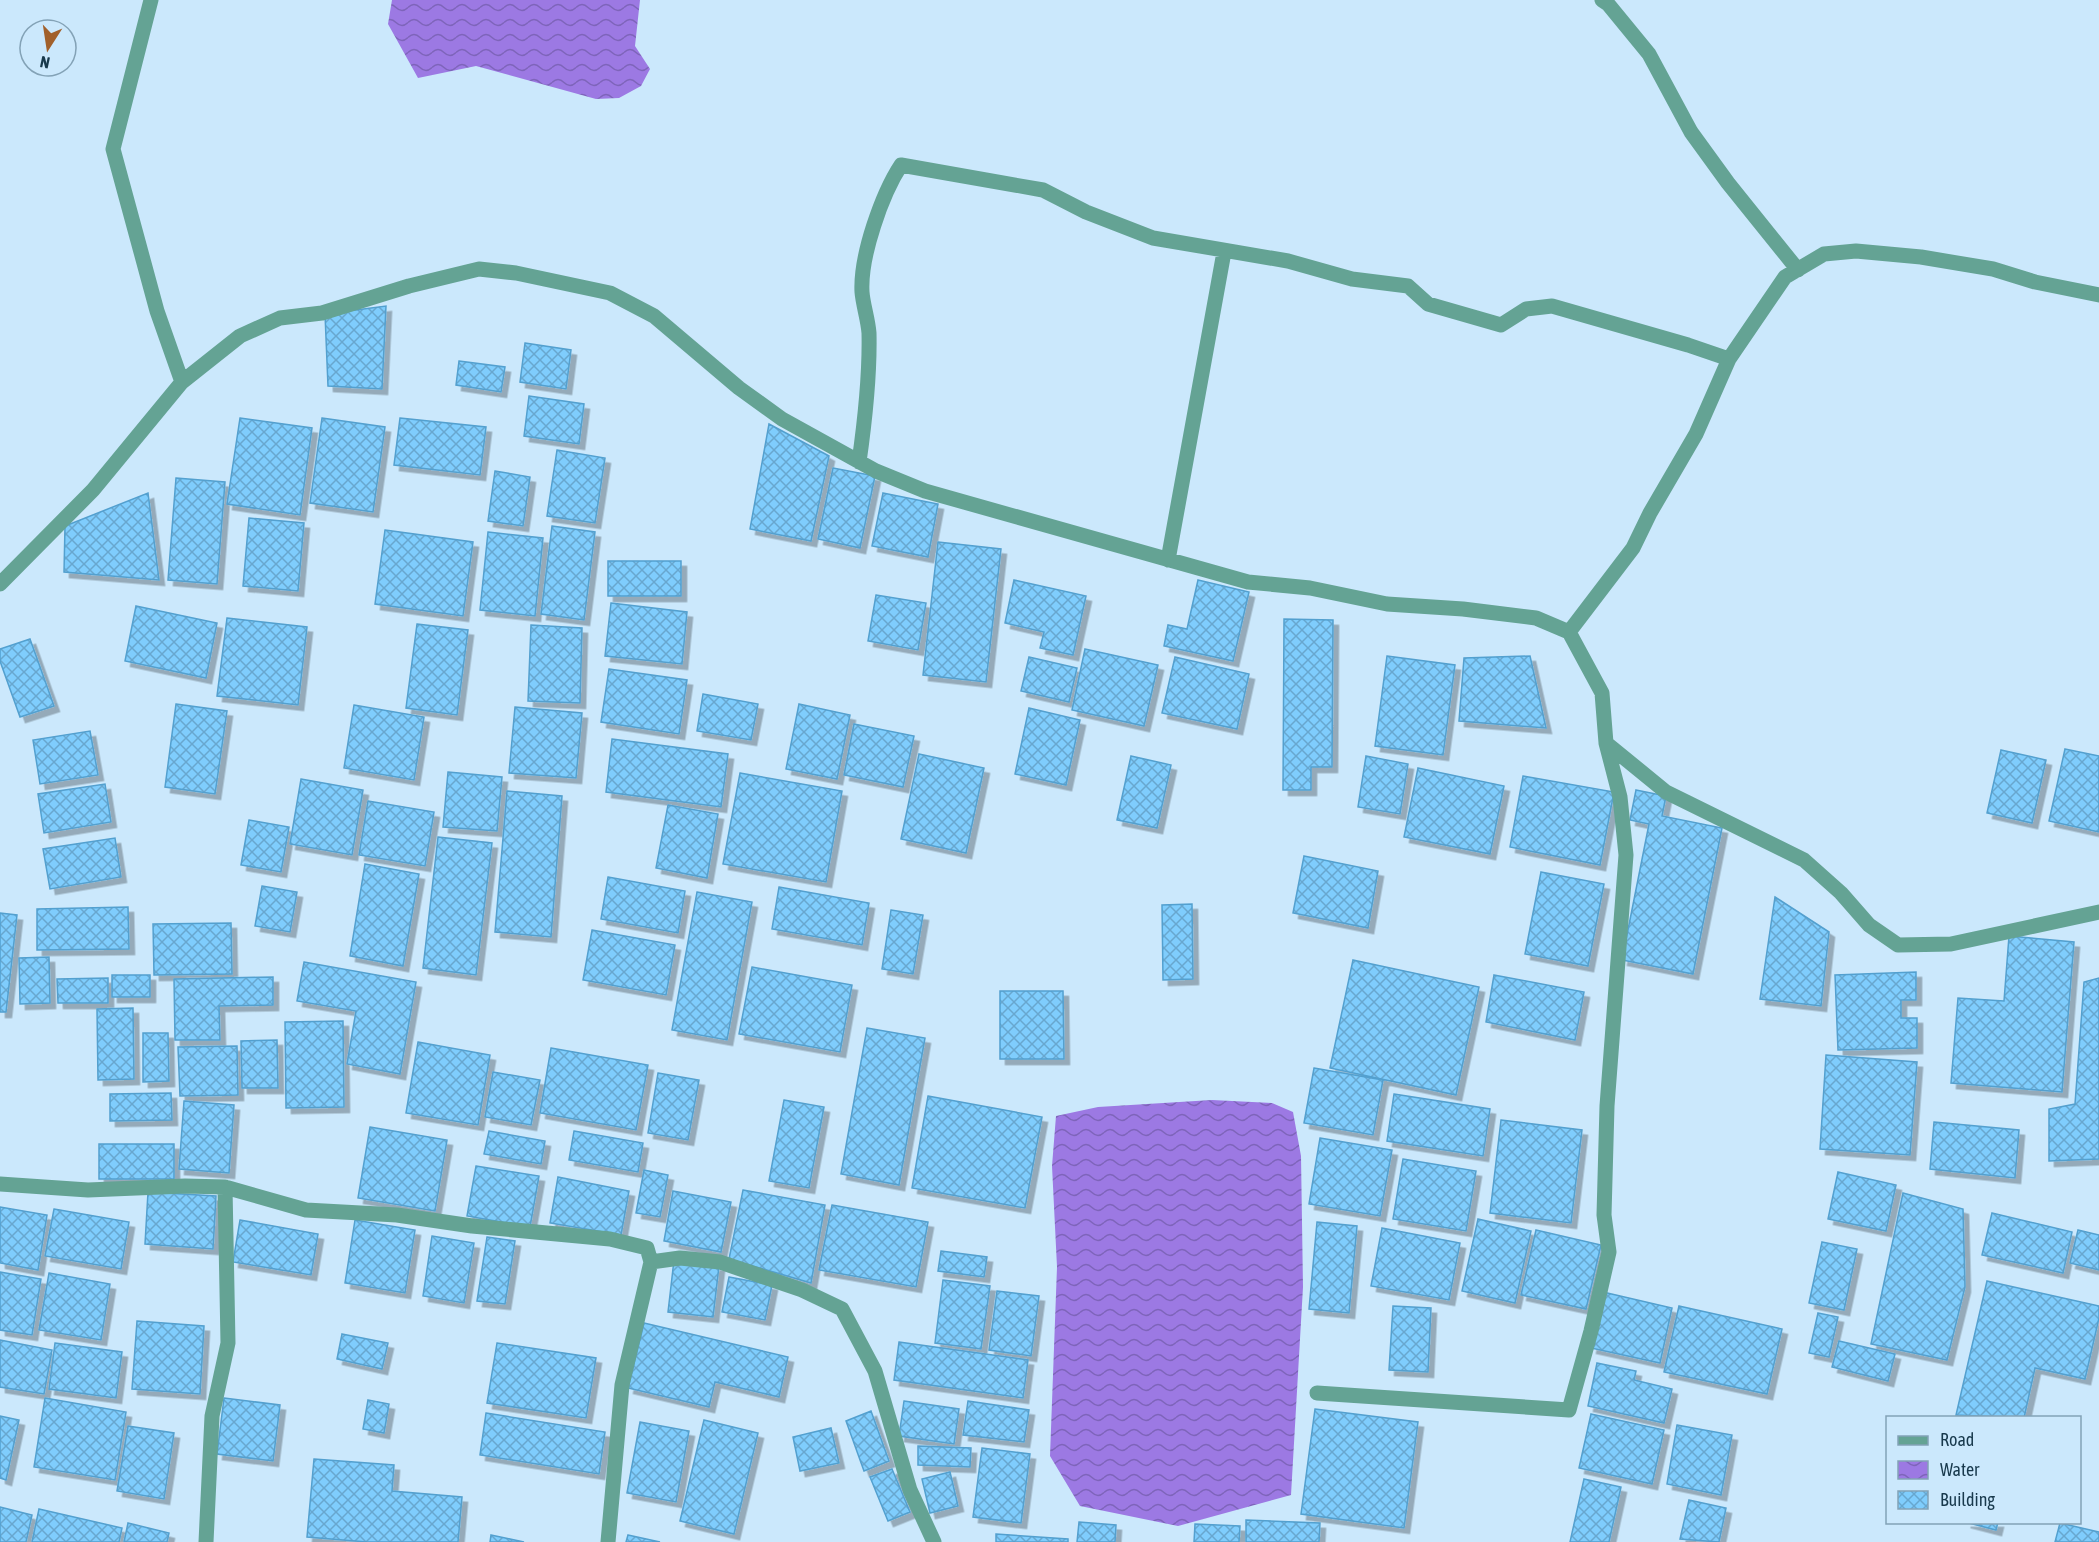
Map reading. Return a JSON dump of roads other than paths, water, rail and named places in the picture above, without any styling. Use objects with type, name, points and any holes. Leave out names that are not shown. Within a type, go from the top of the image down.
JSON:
[{"type":"street","points":[[151,0],[112,149],[157,311],[182,382]]},
{"type":"street","points":[[1602,0],[1608,4],[1649,54],[1691,132],[1728,183],[1798,270]]},
{"type":"street","points":[[859,462],[867,382],[869,331],[862,290],[867,252],[888,185],[901,165],[1042,190],[1086,212],[1153,238],[1224,252],[1288,261],[1352,279],[1408,286],[1428,304],[1502,325],[1526,309],[1552,306],[1688,345],[1729,360]]},
{"type":"street","points":[[1569,632],[1633,548],[1650,513],[1696,434],[1710,397],[1729,360],[1785,278],[1824,254],[1856,251],[1994,268],[2035,282],[2099,295]]},
{"type":"street","points":[[1168,560],[1224,252]]},
{"type":"street","points":[[0,584],[93,490],[182,382],[240,336],[280,318],[322,314],[409,286],[479,269],[516,273],[610,293],[654,316],[774,413],[859,462],[925,491],[1248,582],[1310,588],[1387,604],[1463,609],[1536,618],[1569,632],[1602,693],[1606,743],[1620,797],[1626,855],[1607,1106],[1604,1215],[1609,1252],[1592,1331],[1569,1410],[1317,1393]]},
{"type":"street","points":[[1606,743],[1666,792],[1804,860],[1841,893],[1869,925],[1898,945],[1951,944],[2099,912]]},
{"type":"street","points":[[0,1184],[88,1190],[185,1186],[225,1187],[306,1209],[397,1215],[472,1226],[610,1239],[647,1248],[651,1262],[622,1384],[608,1542]]},
{"type":"street","points":[[206,1542],[212,1416],[228,1343],[225,1187]]},
{"type":"street","points":[[651,1262],[680,1258],[720,1262],[802,1290],[842,1309],[875,1371],[910,1490],[934,1542]]},
{"type":"water","points":[[392,0],[640,0],[635,46],[650,69],[641,86],[619,98],[596,99],[476,66],[418,78],[388,24]]},
{"type":"water","points":[[1212,1100],[1272,1103],[1293,1112],[1301,1156],[1303,1287],[1291,1495],[1178,1526],[1080,1506],[1050,1456],[1057,1267],[1052,1166],[1056,1116],[1098,1107]]}]
